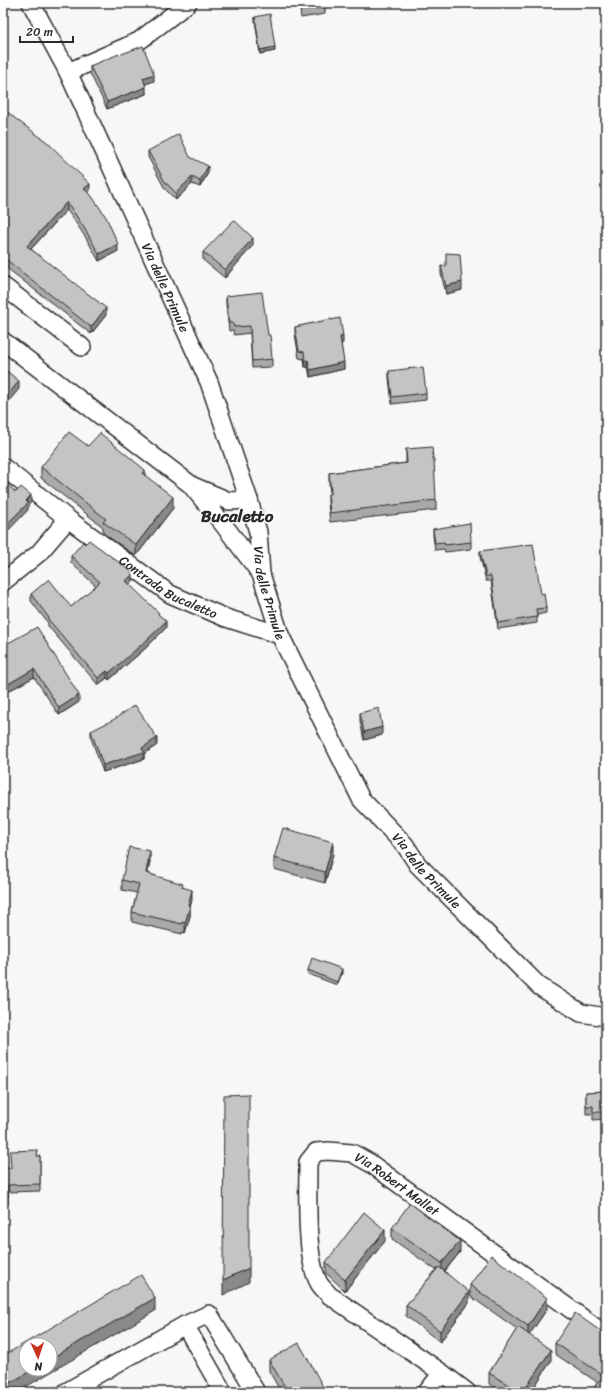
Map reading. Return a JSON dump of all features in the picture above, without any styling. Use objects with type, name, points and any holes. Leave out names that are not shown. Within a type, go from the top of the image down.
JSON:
[{"type":"street","name":"Via delle Primule","points":[[31,3],[68,72],[209,382],[249,500],[258,532],[261,574],[280,635],[361,799],[405,845],[418,865],[538,986],[581,1013],[606,1017]]},
{"type":"street","points":[[68,72],[139,42],[187,4]]},
{"type":"street","points":[[3,286],[82,347]]},
{"type":"street","points":[[3,341],[190,484],[261,574]]},
{"type":"street","name":"Contrada Bucaletto","points":[[3,467],[68,519],[170,594],[226,618],[280,635]]},
{"type":"street","points":[[190,484],[229,501],[249,500]]},
{"type":"street","points":[[3,582],[39,553],[68,519]]},
{"type":"street","name":"Via Robert Mallet","points":[[467,1392],[329,1295],[319,1284],[313,1270],[309,1236],[308,1162],[316,1152],[328,1151],[352,1153],[370,1163],[606,1335]]},
{"type":"street","points":[[66,1392],[185,1324],[209,1314],[256,1392]]},
{"type":"street","points":[[185,1324],[223,1392]]},
{"type":"street","points":[[426,1392],[442,1373]]},
{"type":"building","points":[[300,3],[325,3],[325,7],[301,10]]},
{"type":"building","points":[[270,14],[275,47],[260,50],[255,17]]},
{"type":"building","points":[[143,46],[154,74],[143,78],[146,87],[107,102],[90,66]]},
{"type":"building","points":[[3,108],[47,142],[90,184],[84,189],[91,195],[106,217],[118,244],[99,254],[67,202],[27,246],[106,308],[91,327],[3,257],[3,205],[8,198],[3,194]]},
{"type":"building","points":[[179,134],[190,157],[208,166],[200,181],[192,177],[176,193],[165,182],[148,151]]},
{"type":"building","points":[[234,220],[253,238],[225,270],[203,252]]},
{"type":"building","points":[[446,253],[460,254],[462,282],[446,286],[441,266],[446,266]]},
{"type":"building","points":[[262,292],[268,335],[270,335],[272,359],[252,361],[250,326],[234,327],[233,323],[229,323],[226,296]]},
{"type":"building","points":[[340,318],[343,336],[340,337],[344,362],[310,370],[308,360],[305,361],[304,352],[299,351],[295,327]]},
{"type":"building","points":[[423,367],[426,393],[392,397],[389,371]]},
{"type":"building","points":[[3,368],[19,381],[3,401]]},
{"type":"building","points":[[69,432],[88,446],[100,433],[145,470],[142,473],[173,497],[136,545],[103,522],[106,519],[41,467]]},
{"type":"building","points":[[432,447],[436,500],[330,513],[328,494],[331,493],[329,473],[407,463],[406,449]]},
{"type":"building","points":[[3,479],[14,491],[16,492],[21,487],[31,495],[26,501],[28,503],[3,528]]},
{"type":"building","points":[[470,523],[471,542],[445,545],[444,542],[435,543],[433,529]]},
{"type":"building","points":[[89,540],[133,574],[126,581],[166,621],[109,673],[107,671],[98,678],[48,619],[49,618],[31,594],[49,579],[71,607],[100,582],[71,556],[83,542],[85,544]]},
{"type":"building","points":[[533,544],[541,594],[544,593],[546,608],[536,609],[537,617],[498,623],[491,576],[486,576],[480,551]]},
{"type":"building","points":[[37,627],[79,695],[59,708],[34,669],[3,687],[3,646]]},
{"type":"building","points":[[135,705],[157,738],[142,748],[144,752],[103,765],[91,731],[113,720]]},
{"type":"building","points":[[379,708],[382,727],[364,732],[360,713]]},
{"type":"building","points":[[283,828],[333,842],[325,872],[274,858]]},
{"type":"building","points":[[129,847],[150,851],[146,873],[183,884],[182,887],[192,890],[188,905],[190,906],[185,923],[182,922],[182,924],[132,912],[139,884],[122,880]]},
{"type":"building","points":[[312,958],[342,969],[337,982],[308,970]]},
{"type":"building","points":[[606,1091],[606,1112],[593,1112],[593,1106],[586,1106],[586,1092]]},
{"type":"building","points":[[249,1094],[249,1268],[223,1280],[224,1095]]},
{"type":"building","points":[[38,1150],[37,1156],[40,1156],[40,1184],[8,1185],[8,1197],[3,1197],[3,1168],[11,1168],[10,1151]]},
{"type":"building","points":[[410,1203],[460,1241],[442,1263],[392,1228]]},
{"type":"building","points":[[364,1212],[385,1230],[345,1280],[326,1262]]},
{"type":"building","points":[[491,1255],[547,1298],[528,1326],[470,1285]]},
{"type":"building","points":[[439,1267],[469,1292],[440,1331],[406,1305]]},
{"type":"building","points":[[141,1275],[155,1298],[58,1354],[58,1337],[35,1337]]},
{"type":"building","points":[[575,1313],[606,1335],[606,1377],[555,1343]]},
{"type":"building","points":[[518,1327],[551,1350],[523,1392],[520,1392],[489,1373]]},
{"type":"building","points":[[299,1343],[326,1392],[288,1392],[269,1360]]},
{"type":"building","points":[[18,1347],[18,1377],[20,1377],[3,1387],[3,1356]]},
{"type":"building","points":[[599,1380],[606,1384],[606,1392],[591,1392]]},
{"type":"district","name":"Bucaletto","points":[[237,516]]}]
